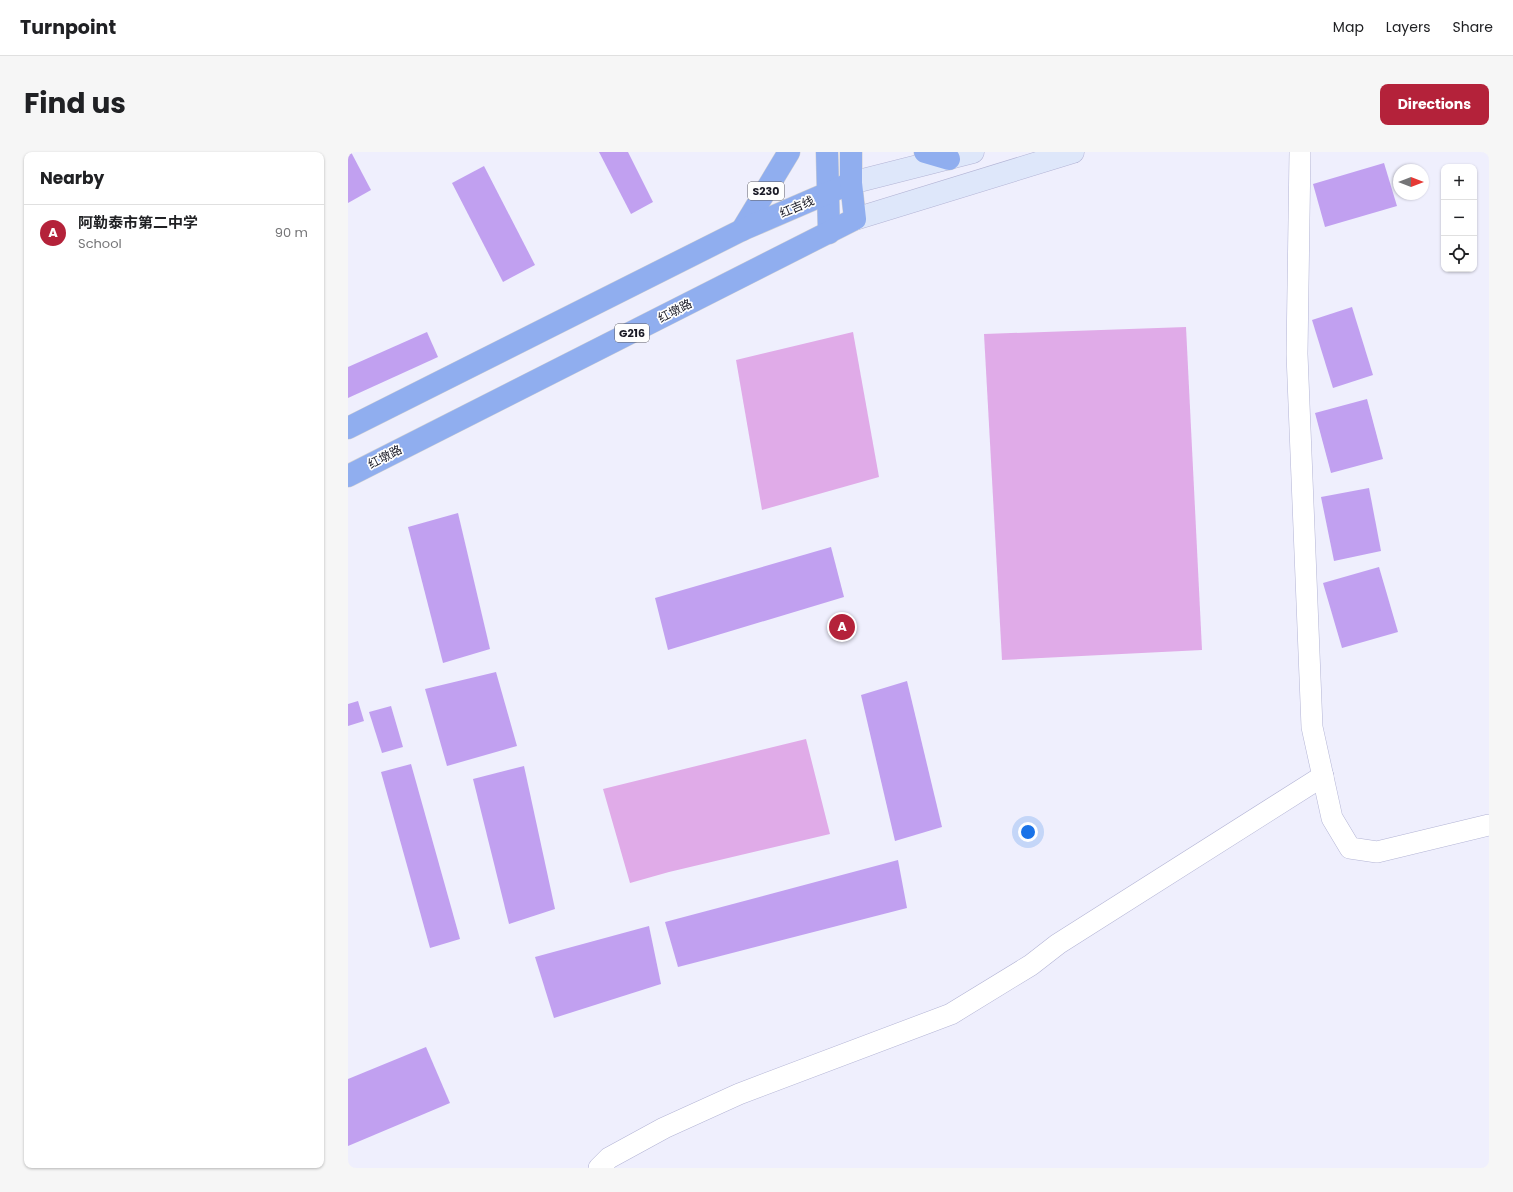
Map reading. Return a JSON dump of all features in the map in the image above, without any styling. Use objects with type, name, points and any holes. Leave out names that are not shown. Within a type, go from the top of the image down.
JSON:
[{"type":"highway","name":"S230","points":[[742,230],[789,152]]},
{"type":"highway","points":[[827,152],[829,233]]},
{"type":"highway","points":[[850,152],[851,182],[855,219]]},
{"type":"highway","points":[[925,152],[949,159]]},
{"type":"highway","name":"红吉线","points":[[742,230],[851,182]]},
{"type":"highway","name":"红墩路","points":[[348,476],[855,219]]},
{"type":"highway","points":[[348,428],[742,230]]},
{"type":"main road","points":[[851,182],[973,152]]},
{"type":"main road","points":[[855,219],[1073,152]]},
{"type":"street","points":[[1300,152],[1297,354],[1312,727],[1332,818],[1350,848],[1378,852],[1489,825]]},
{"type":"street","points":[[599,1168],[609,1158],[664,1128],[739,1094],[951,1014],[1031,965],[1058,944],[1323,776]]},
{"type":"shaded area","points":[[1186,327],[1202,650],[1002,660],[984,334]]},
{"type":"shaded area","points":[[853,332],[879,477],[762,510],[736,360]]},
{"type":"shaded area","points":[[806,739],[830,834],[669,872],[630,883],[603,789]]},
{"type":"building","points":[[348,152],[351,152],[371,190],[348,203]]},
{"type":"building","points":[[599,152],[628,152],[653,202],[631,214]]},
{"type":"building","points":[[1384,163],[1393,193],[1393,200],[1395,200],[1397,206],[1325,227],[1313,184]]},
{"type":"building","points":[[484,166],[535,265],[503,282],[452,183]]},
{"type":"building","points":[[1352,307],[1373,375],[1333,388],[1312,320]]},
{"type":"building","points":[[427,332],[438,357],[348,398],[348,367]]},
{"type":"building","points":[[1367,399],[1383,459],[1331,473],[1315,413]]},
{"type":"building","points":[[1369,488],[1381,551],[1334,561],[1321,497]]},
{"type":"building","points":[[458,513],[490,649],[443,663],[408,527]]},
{"type":"building","points":[[831,547],[844,597],[668,650],[655,598]]},
{"type":"building","points":[[1379,567],[1398,632],[1342,648],[1323,583]]},
{"type":"building","points":[[496,672],[517,746],[447,766],[425,689]]},
{"type":"building","points":[[907,681],[942,827],[895,841],[861,695]]},
{"type":"building","points":[[358,701],[364,721],[348,726],[348,704]]},
{"type":"building","points":[[391,706],[403,747],[382,753],[369,712]]},
{"type":"building","points":[[411,764],[460,939],[430,948],[381,772]]},
{"type":"building","points":[[524,766],[555,909],[509,924],[473,779]]},
{"type":"building","points":[[898,860],[907,908],[678,967],[665,922]]},
{"type":"building","points":[[649,926],[661,984],[554,1018],[535,957]]},
{"type":"building","points":[[426,1047],[450,1103],[348,1146],[348,1079]]},
{"type":"place","name":"阿勒泰市第二中学","points":[[842,627]]}]
